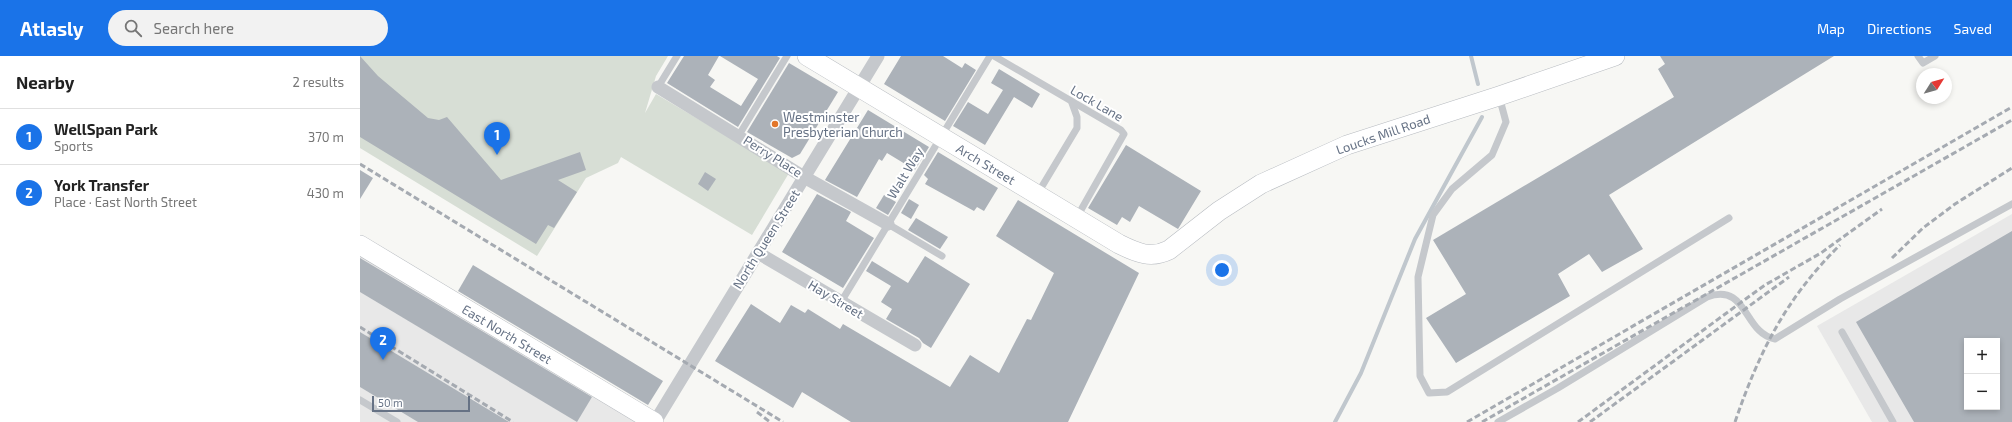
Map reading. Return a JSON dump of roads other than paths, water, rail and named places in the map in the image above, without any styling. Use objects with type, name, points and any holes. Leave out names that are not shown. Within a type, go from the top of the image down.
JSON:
[{"type":"street","name":"Arch Street","points":[[807,56],[1037,195],[1137,253],[1152,256],[1170,250]]},
{"type":"street","name":"North Queen Street","points":[[654,422],[878,56]]},
{"type":"street","name":"Loucks Mill Road","points":[[1170,250],[1219,211],[1261,184],[1300,165],[1347,145],[1499,96],[1612,56]]},
{"type":"street","name":"Perry Place","points":[[658,87],[740,135],[804,177],[888,224]]},
{"type":"street","name":"East North Street","points":[[360,245],[654,422]]},
{"type":"street","name":"Hay Street","points":[[758,253],[915,346]]},
{"type":"lane","points":[[658,87],[676,56]]},
{"type":"lane","points":[[740,135],[787,56]]},
{"type":"lane","name":"Walt Way","points":[[841,302],[990,56]]},
{"type":"lane","name":"Lock Lane","points":[[994,56],[1121,130],[1124,134],[1076,218]]},
{"type":"lane","points":[[1918,56],[1923,63],[1935,56]]},
{"type":"lane","points":[[1499,96],[1506,122],[1492,155],[1452,189],[1433,215],[1418,277],[1420,376],[1429,393],[1447,392],[1729,218]]},
{"type":"lane","points":[[1037,195],[1077,128],[1077,117],[1072,102]]},
{"type":"lane","points":[[1498,422],[1558,388],[1707,297],[1722,293],[1735,299],[1762,334],[1775,339],[1840,299],[2012,204]]},
{"type":"lane","points":[[888,224],[942,256]]},
{"type":"lane","points":[[1842,332],[1894,422]]},
{"type":"lane","points":[[360,400],[397,422]]},
{"type":"waterway","points":[[1471,56],[1478,84]]},
{"type":"waterway","points":[[1335,422],[1361,373],[1415,239],[1482,117]]},
{"type":"railway","points":[[1467,422],[2012,107]]},
{"type":"railway","points":[[1482,422],[2012,120]]},
{"type":"railway","points":[[360,164],[783,422]]},
{"type":"railway","points":[[1892,258],[1923,228],[1955,204],[2012,168]]},
{"type":"railway","points":[[1578,422],[1765,285],[1821,253],[1882,209]]},
{"type":"railway","points":[[1735,422],[1754,372],[1776,327],[1804,285],[1840,245]]},
{"type":"railway","points":[[1590,422],[1789,277]]},
{"type":"railway","points":[[360,327],[513,422]]},
{"type":"railway","points":[[757,412],[770,422]]},
{"type":"place","name":"Westminster Presbyterian Church","points":[[775,124]]},
{"type":"place","name":"WellSpan Park","points":[[497,155]]},
{"type":"place","name":"York Transfer","points":[[383,360]]}]
